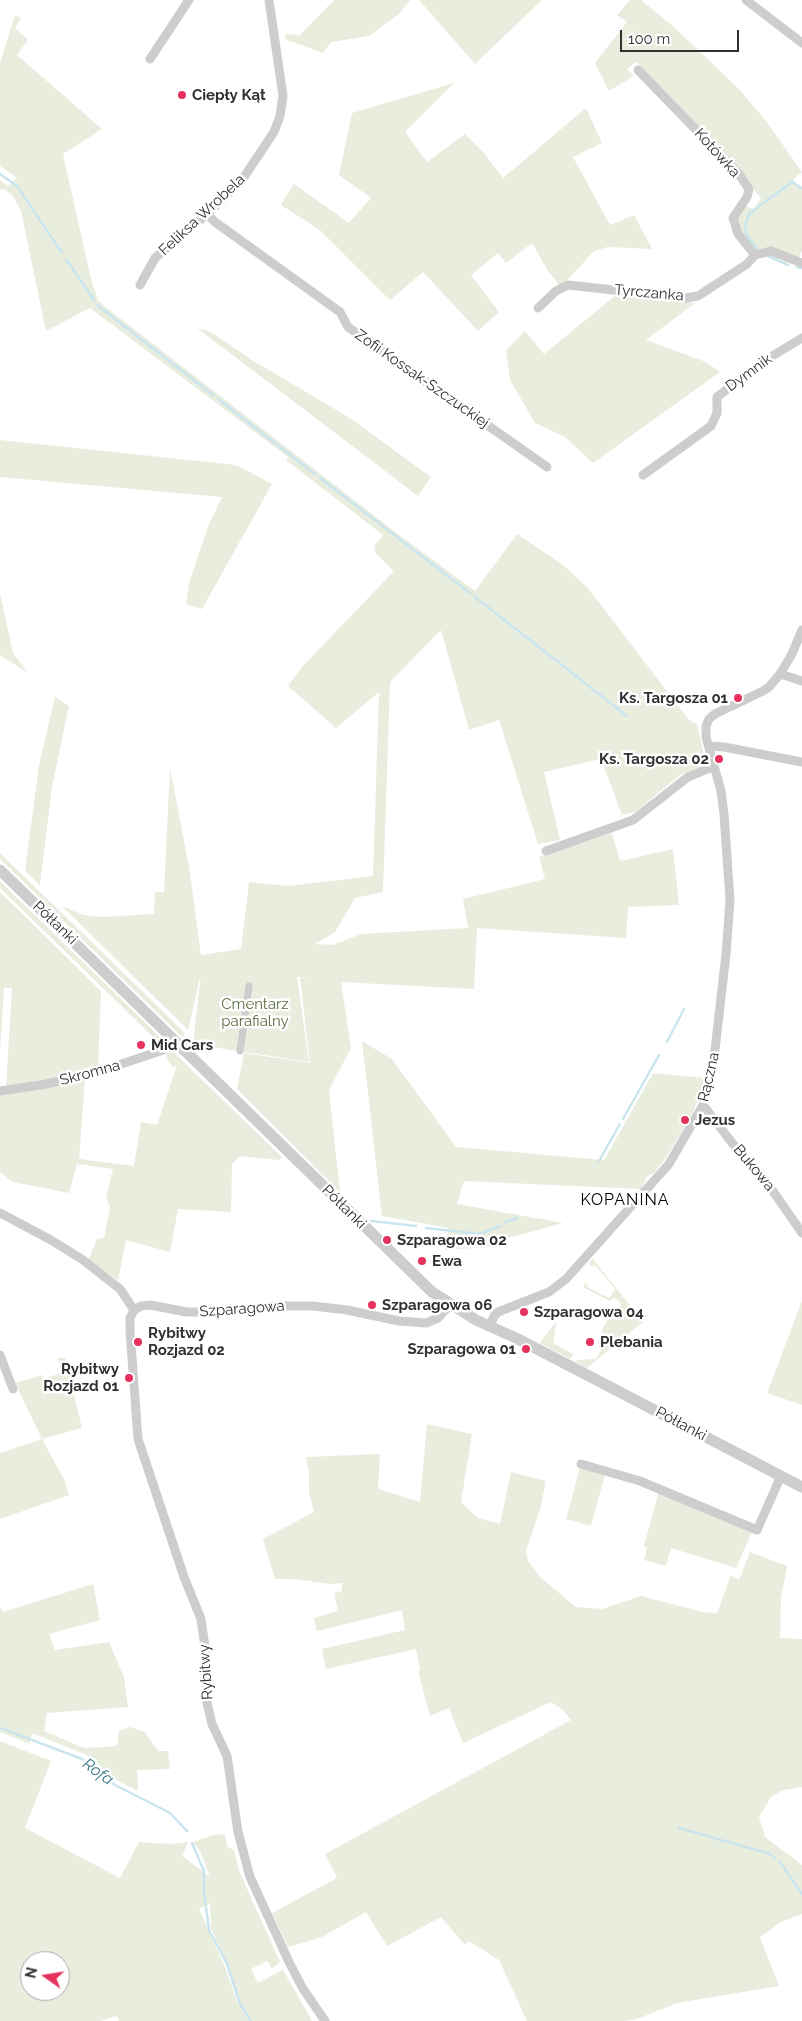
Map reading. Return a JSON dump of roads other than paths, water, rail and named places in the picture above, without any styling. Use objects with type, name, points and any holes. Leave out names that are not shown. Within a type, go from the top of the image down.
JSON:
[{"type":"street","points":[[150,59],[189,0]]},
{"type":"street","name":"Feliksa Wrobela","points":[[140,285],[155,258],[207,214],[246,174],[270,138],[280,116],[283,89],[269,0]]},
{"type":"street","points":[[746,0],[757,5],[802,43]]},
{"type":"street","name":"Kotówka","points":[[638,70],[738,173],[749,189],[747,197],[733,218],[738,234],[754,255]]},
{"type":"street","name":"Zofii Kossak-Szczuckiej","points":[[207,214],[214,222],[340,312],[348,327],[547,467]]},
{"type":"street","points":[[754,255],[771,251],[802,263]]},
{"type":"street","name":"Tyrczanka","points":[[538,308],[556,291],[568,285],[686,298],[698,296],[746,264],[754,255]]},
{"type":"street","name":"Dymnik","points":[[643,474],[711,426],[717,413],[717,396],[764,360],[802,338]]},
{"type":"street","name":"Rączna","points":[[490,1326],[496,1314],[549,1292],[566,1279],[669,1164],[703,1105],[713,1067],[723,987],[730,900],[724,814],[706,729],[709,719],[719,712],[763,691],[780,674],[792,654],[802,630]]},
{"type":"street","points":[[780,674],[802,681]]},
{"type":"street","points":[[709,746],[724,747],[802,762]]},
{"type":"street","points":[[546,851],[633,820],[688,777],[714,766]]},
{"type":"street","name":"Półłanki","points":[[0,870],[432,1292],[450,1305],[802,1487]]},
{"type":"street","points":[[240,1051],[249,986]]},
{"type":"street","name":"Skromna","points":[[0,1090],[41,1085],[89,1075],[163,1050],[175,1041]]},
{"type":"street","name":"Bukowa","points":[[703,1105],[733,1144],[761,1174],[802,1233]]},
{"type":"street","points":[[0,1213],[51,1240],[83,1260],[120,1289],[134,1310]]},
{"type":"street","name":"Szparagowa","points":[[134,1310],[141,1306],[150,1305],[206,1312],[276,1306],[313,1306],[347,1310],[399,1321],[426,1323],[438,1318],[450,1305]]},
{"type":"street","name":"Rybitwy","points":[[134,1310],[130,1318],[130,1331],[138,1439],[184,1577],[201,1619],[205,1652],[207,1703],[212,1724],[227,1756],[238,1832],[250,1876],[289,1962],[302,1987],[324,2021]]},
{"type":"street","points":[[0,1356],[13,1389]]},
{"type":"street","points":[[581,1464],[640,1481],[757,1530],[781,1476]]},
{"type":"waterway","points":[[0,174],[17,186],[62,253]]},
{"type":"waterway","points":[[758,249],[747,236],[745,225],[750,213],[792,182],[802,188]]},
{"type":"waterway","points":[[768,256],[788,265]]},
{"type":"waterway","points":[[66,259],[94,300]]},
{"type":"waterway","points":[[797,267],[802,268]]},
{"type":"waterway","points":[[97,305],[213,395]]},
{"type":"waterway","points":[[218,399],[315,474]]},
{"type":"waterway","points":[[320,478],[470,593]]},
{"type":"waterway","points":[[475,597],[627,716]]},
{"type":"waterway","points":[[667,1042],[684,1009]]},
{"type":"waterway","points":[[623,1119],[659,1055]]},
{"type":"waterway","points":[[599,1161],[620,1124]]},
{"type":"waterway","points":[[505,1222],[517,1218]]},
{"type":"waterway","points":[[371,1221],[416,1226]]},
{"type":"waterway","points":[[426,1228],[479,1234],[500,1226]]},
{"type":"waterway","name":"Rofa","points":[[0,1728],[82,1759],[115,1785],[170,1813],[187,1831]]},
{"type":"waterway","points":[[679,1828],[770,1854],[775,1858]]},
{"type":"waterway","name":"Rofa","points":[[192,1843],[204,1871],[204,1892],[209,1930],[227,1964],[240,2004],[251,2021]]},
{"type":"waterway","points":[[780,1862],[802,1894]]},
{"type":"place","name":"Ciepły Kąt","points":[[182,95]]},
{"type":"place","name":"Ks. Targosza 01","points":[[738,698]]},
{"type":"place","name":"Ks. Targosza 02","points":[[719,759]]},
{"type":"place","name":"Mid Cars","points":[[141,1045]]},
{"type":"place","name":"Jezus","points":[[685,1120]]},
{"type":"place","name":"Szparagowa 02","points":[[387,1240]]},
{"type":"place","name":"Ewa","points":[[422,1261]]},
{"type":"place","name":"Szparagowa 06","points":[[372,1305]]},
{"type":"place","name":"Szparagowa 04","points":[[524,1312]]},
{"type":"place","name":"Rybitwy Rozjazd 02","points":[[138,1342]]},
{"type":"place","name":"Plebania","points":[[590,1342]]},
{"type":"place","name":"Szparagowa 01","points":[[526,1349]]},
{"type":"place","name":"Rybitwy Rozjazd 01","points":[[129,1378]]},
{"type":"district","name":"KOPANINA","points":[[625,1200]]},
{"type":"park label","name":"Cmentarz parafialny","points":[[255,1012]]}]
